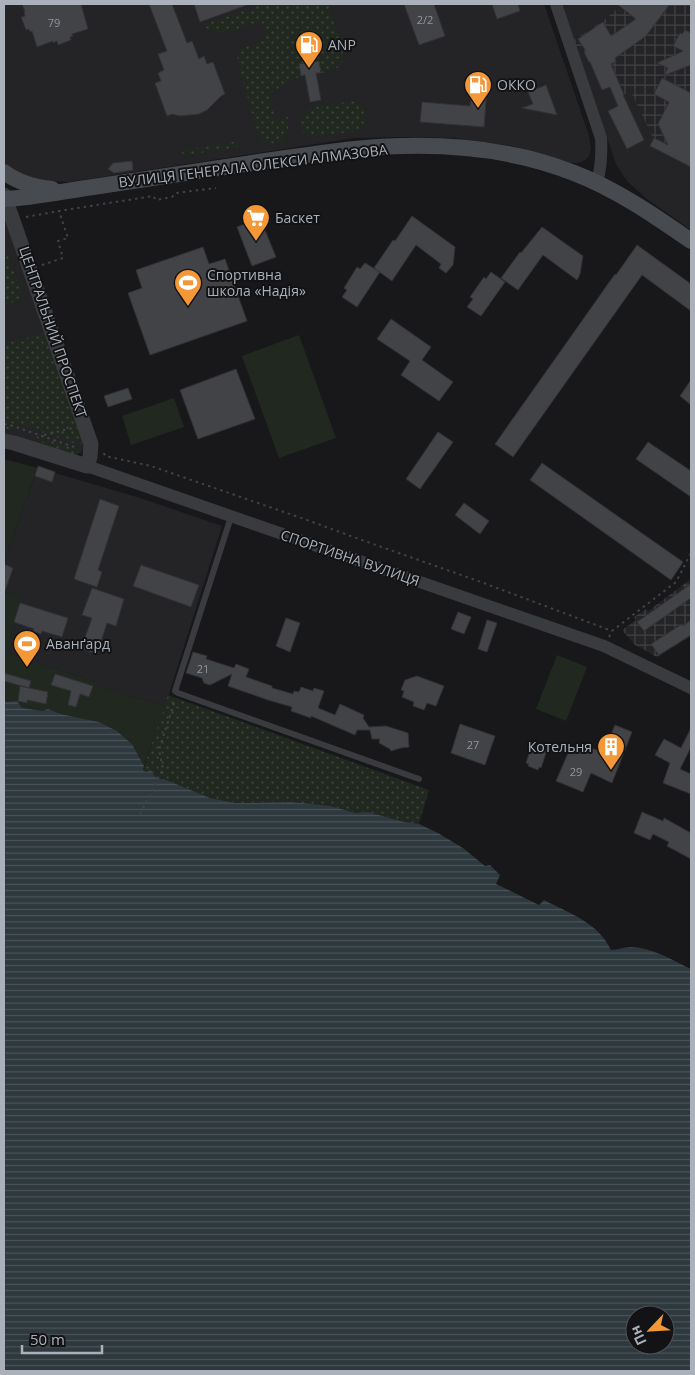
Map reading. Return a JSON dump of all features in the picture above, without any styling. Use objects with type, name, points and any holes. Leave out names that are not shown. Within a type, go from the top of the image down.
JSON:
[{"type":"main road","name":"ВУЛИЦЯ ГЕНЕРАЛА ОЛЕКСИ АЛМАЗОВА","points":[[4,198],[67,191],[212,168],[355,149],[432,147],[466,149],[502,154],[547,164],[575,173],[642,208],[691,241]]},
{"type":"main road","points":[[4,172],[33,186],[67,191]]},
{"type":"street","points":[[556,4],[601,138],[601,166],[597,183]]},
{"type":"street","name":"ЦЕНТРАЛЬНИЙ ПРОСПЕКТ","points":[[4,198],[96,455]]},
{"type":"street","name":"СПОРТИВНА ВУЛИЦЯ","points":[[4,441],[96,455],[231,516],[604,646],[691,688]]},
{"type":"lane","points":[[231,516],[175,691],[419,779]]},
{"type":"path","points":[[26,218],[153,196],[156,200],[172,198],[176,194],[216,188]]},
{"type":"path","points":[[42,265],[63,258],[58,242],[68,238],[59,211]]},
{"type":"path","points":[[4,424],[10,424],[96,455],[151,466],[307,520],[612,631]]},
{"type":"path","points":[[42,435],[76,427]]},
{"type":"path","points":[[604,646],[612,631],[676,582],[691,552]]},
{"type":"path","points":[[140,814],[164,769],[159,750],[178,693]]},
{"type":"shaded area","points":[[4,4],[544,4],[589,136],[591,149],[589,156],[585,160],[578,163],[570,163],[512,146],[454,138],[355,138],[69,182],[46,181],[27,176],[4,164]]},
{"type":"shaded area","points":[[262,4],[328,4],[343,55],[341,65],[336,69],[321,73],[319,61],[299,64],[301,76],[268,94],[276,119],[288,117],[288,129],[285,141],[266,144],[259,137],[237,60],[240,49],[266,40],[265,28],[261,21],[224,32],[209,29],[202,25]]},
{"type":"shaded area","points":[[562,4],[622,4],[604,20],[574,40]]},
{"type":"shaded area","points":[[622,4],[691,4],[691,167],[650,145],[653,138],[631,92],[615,98],[597,58],[589,62],[584,52],[579,55],[574,40],[604,20]]},
{"type":"shaded area","points":[[584,52],[597,58],[624,95],[631,91],[654,138],[650,146],[691,167],[691,230],[647,199],[627,181],[616,164],[579,55]]},
{"type":"shaded area","points":[[354,101],[364,108],[366,113],[365,125],[358,130],[312,136],[301,129],[301,120],[311,109]]},
{"type":"shaded area","points":[[238,141],[241,143],[238,147],[181,156],[183,151]]},
{"type":"shaded area","points":[[4,217],[7,220],[84,438],[83,450],[77,454],[4,434]]},
{"type":"shaded area","points":[[4,245],[24,299],[4,305]]},
{"type":"shaded area","points":[[4,332],[8,343],[44,333],[82,439],[82,446],[41,432],[39,429],[4,422]]},
{"type":"shaded area","points":[[299,335],[336,438],[279,458],[242,356]]},
{"type":"shaded area","points":[[174,398],[184,427],[131,445],[122,416]]},
{"type":"shaded area","points":[[4,426],[14,428],[33,434],[82,452],[75,455],[48,447],[34,435],[15,429],[4,434]]},
{"type":"shaded area","points":[[4,459],[37,468],[4,563]]},
{"type":"shaded area","points":[[38,466],[222,526],[165,706],[104,689],[104,687],[94,685],[95,682],[5,653],[18,596],[4,592],[4,563]]},
{"type":"shaded area","points":[[691,579],[691,636],[657,657],[635,645],[622,630],[636,620],[634,617],[646,609],[648,611]]},
{"type":"shaded area","name":"Аванґард","points":[[4,592],[19,596],[17,602],[20,603],[6,653],[95,682],[95,685],[105,687],[105,689],[165,706],[144,766],[132,744],[117,731],[99,722],[61,714],[48,709],[43,711],[22,708],[16,701],[4,702]]},
{"type":"shaded area","points":[[557,655],[587,667],[566,721],[536,709]]},
{"type":"shaded area","points":[[168,695],[429,790],[419,824],[368,812],[355,813],[331,806],[291,802],[235,803],[210,798],[158,778],[151,770],[146,772],[143,770]]},
{"type":"shaded area","points":[[17,701],[22,708],[43,711],[48,709],[61,714],[99,722],[117,731],[132,744],[144,766],[143,770],[146,772],[151,770],[158,778],[210,798],[235,803],[291,802],[331,806],[355,813],[368,812],[419,824],[463,848],[485,866],[490,865],[500,875],[496,884],[539,905],[544,900],[573,914],[599,933],[611,950],[631,947],[639,948],[662,955],[691,969],[691,1371],[4,1371],[4,702]]},
{"type":"building","points":[[22,4],[81,4],[88,29],[72,34],[71,40],[58,45],[57,41],[53,43],[53,41],[37,47],[32,31],[26,30],[21,17],[25,16]]},
{"type":"building","points":[[149,4],[172,4],[187,43],[192,41],[199,59],[204,56],[207,64],[213,62],[225,94],[207,110],[199,114],[180,116],[172,114],[167,116],[155,83],[161,81],[158,73],[164,70],[158,54],[167,51]]},
{"type":"building","points":[[194,4],[247,4],[247,5],[200,22]]},
{"type":"building","points":[[404,4],[434,4],[445,36],[419,45]]},
{"type":"building","points":[[492,4],[518,4],[520,11],[497,19]]},
{"type":"building","points":[[617,4],[670,4],[646,36],[615,58],[616,62],[611,64],[644,140],[627,149],[608,111],[618,106],[610,87],[602,90],[584,52],[586,51],[578,39],[603,22],[611,36],[636,19]]},
{"type":"building","points":[[685,30],[691,33],[691,65],[663,76],[668,68],[657,63],[683,51],[673,46],[680,33],[682,34]]},
{"type":"building","points":[[319,61],[321,73],[316,73],[321,100],[310,102],[305,75],[301,76],[299,64]]},
{"type":"building","points":[[662,78],[691,93],[691,167],[650,146],[654,138],[668,145],[658,124],[669,102],[654,94]]},
{"type":"building","points":[[546,85],[557,115],[522,108],[533,104],[528,92]]},
{"type":"building","points":[[472,88],[487,89],[484,127],[420,122],[422,102],[470,106]]},
{"type":"building","points":[[132,161],[133,170],[114,173],[108,169],[113,163]]},
{"type":"building","points":[[412,216],[455,247],[453,265],[446,273],[439,268],[441,264],[416,245],[392,281],[374,268]]},
{"type":"building","name":"Баскет","points":[[260,218],[276,257],[252,266],[237,227]]},
{"type":"building","points":[[542,227],[583,256],[580,274],[577,280],[543,255],[518,290],[501,278]]},
{"type":"building","points":[[637,245],[691,284],[691,311],[642,275],[513,457],[495,444]]},
{"type":"building","name":"Спортивна школа «Надія»","points":[[203,247],[209,264],[225,259],[247,321],[150,355],[128,293],[142,288],[136,270]]},
{"type":"building","points":[[365,263],[380,272],[357,307],[342,297],[347,290],[344,288],[357,267],[360,269]]},
{"type":"building","points":[[491,272],[505,282],[481,316],[467,307],[473,299],[470,297],[484,277],[486,279]]},
{"type":"building","points":[[391,319],[431,347],[422,360],[453,382],[439,401],[401,375],[410,361],[377,339]]},
{"type":"building","points":[[236,369],[255,419],[198,439],[180,390]]},
{"type":"building","points":[[691,380],[691,405],[680,396]]},
{"type":"building","points":[[128,388],[132,399],[108,407],[104,396]]},
{"type":"building","points":[[438,432],[453,442],[420,489],[406,479]]},
{"type":"building","points":[[648,442],[691,471],[691,497],[636,459]]},
{"type":"building","points":[[542,463],[683,562],[671,580],[530,480]]},
{"type":"building","points":[[38,466],[55,472],[52,482],[35,476]]},
{"type":"building","points":[[100,499],[119,506],[98,570],[102,572],[97,587],[74,579]]},
{"type":"building","points":[[464,503],[489,521],[480,534],[455,515]]},
{"type":"building","points":[[4,564],[13,568],[5,591],[4,591]]},
{"type":"building","points":[[141,565],[199,585],[191,607],[133,586]]},
{"type":"building","points":[[691,584],[691,598],[644,631],[637,622]]},
{"type":"building","points":[[92,588],[124,599],[116,626],[107,623],[97,654],[81,649],[92,618],[82,615]]},
{"type":"building","points":[[20,603],[68,618],[62,637],[42,631],[41,634],[33,631],[34,629],[14,622]]},
{"type":"building","points":[[458,612],[471,617],[464,634],[451,629]]},
{"type":"building","points":[[286,618],[300,623],[290,652],[276,646]]},
{"type":"building","points":[[487,620],[497,623],[487,652],[478,649]]},
{"type":"building","points":[[691,620],[691,635],[659,655],[651,644]]},
{"type":"building","points":[[193,652],[207,656],[206,659],[234,668],[236,664],[249,669],[246,677],[272,686],[272,688],[293,694],[294,691],[299,692],[301,687],[313,691],[314,688],[324,691],[318,708],[335,715],[340,704],[364,715],[363,718],[369,727],[386,726],[408,733],[409,747],[391,751],[379,743],[380,739],[372,739],[370,730],[357,730],[355,735],[311,716],[311,718],[291,711],[292,707],[228,686],[232,674],[210,685],[204,683],[202,678],[186,673]]},
{"type":"building","points":[[4,673],[31,681],[29,688],[4,681]]},
{"type":"building","points":[[55,674],[93,686],[89,697],[80,694],[76,707],[68,705],[71,691],[51,685]]},
{"type":"building","points":[[417,676],[444,686],[436,706],[427,703],[424,710],[413,706],[414,702],[402,697],[404,691],[401,690],[405,680]]},
{"type":"building","points":[[20,686],[48,692],[46,704],[27,700],[27,703],[18,701]]},
{"type":"building","points":[[460,724],[495,736],[485,765],[451,753]]},
{"type":"building","points":[[615,725],[632,732],[612,783],[591,773],[583,792],[556,781],[569,751],[575,754],[580,743],[603,753]]},
{"type":"building","points":[[691,728],[691,747],[680,769],[691,774],[691,794],[663,783],[670,763],[655,755],[664,739],[681,748]]},
{"type":"building","points":[[532,745],[547,750],[541,768],[539,767],[538,770],[528,766],[529,764],[526,763]]},
{"type":"building","points":[[642,812],[663,821],[664,818],[691,833],[691,859],[667,846],[669,842],[653,834],[650,840],[634,833]]},
{"type":"place","name":"ANP","points":[[309,69]]},
{"type":"place","name":"ОККО","points":[[478,109]]},
{"type":"place","name":"Баскет","points":[[256,242]]},
{"type":"place","name":"Спортивна школа «Надія»","points":[[188,307]]},
{"type":"place","name":"Аванґард","points":[[27,668]]},
{"type":"place","name":"Котельня","points":[[611,771]]}]
